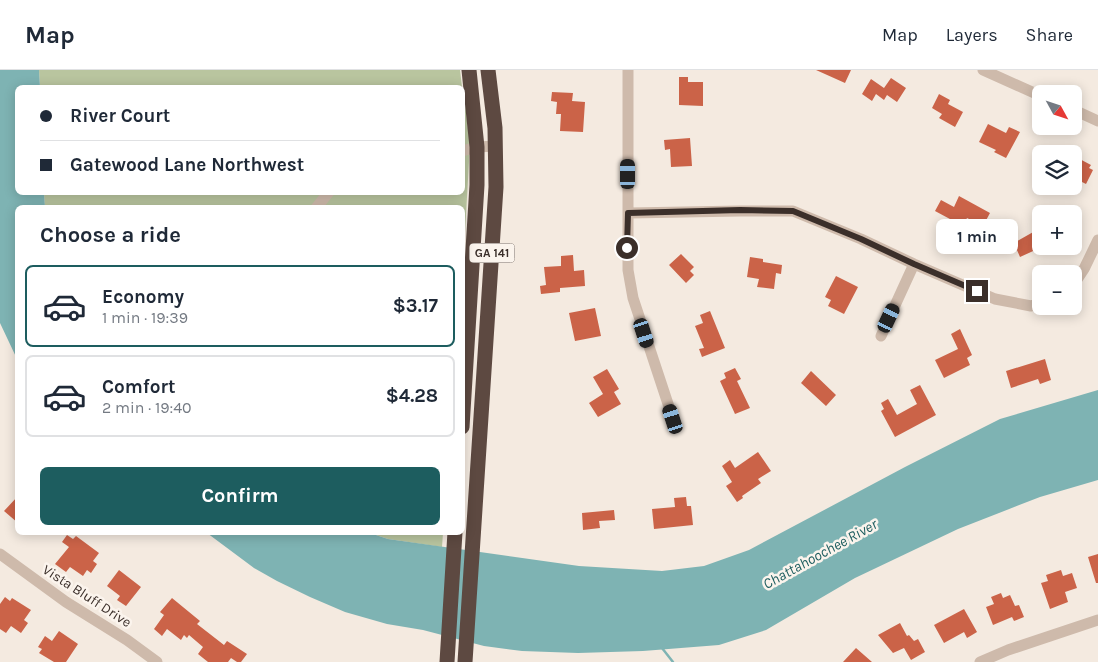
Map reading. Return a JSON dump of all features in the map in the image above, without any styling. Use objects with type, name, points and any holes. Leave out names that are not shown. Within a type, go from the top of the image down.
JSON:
[{"type":"highway","name":"GA 141","points":[[465,384],[476,224],[470,149],[469,70]]},
{"type":"highway","name":"GA 141","points":[[465,662],[496,187],[496,146],[488,70]]},
{"type":"highway","points":[[447,662],[455,535]]},
{"type":"street","points":[[628,70],[628,270],[633,298],[673,419]]},
{"type":"street","points":[[983,70],[1032,92]]},
{"type":"street","points":[[1082,114],[1098,121]]},
{"type":"street","points":[[470,149],[496,146]]},
{"type":"street","points":[[318,205],[327,195]]},
{"type":"street","points":[[628,213],[740,210],[793,211],[995,299],[1032,306]]},
{"type":"street","points":[[1082,272],[1098,240]]},
{"type":"street","points":[[881,336],[914,264]]},
{"type":"street","name":"Vista Bluff Drive","points":[[0,554],[66,602],[127,640],[157,662]]},
{"type":"street","points":[[980,662],[1008,650],[1098,620]]},
{"type":"green space","points":[[39,70],[460,70],[462,85],[40,85]]},
{"type":"green space","points":[[465,105],[470,144],[465,233],[465,205],[45,205],[44,195],[465,195]]},
{"type":"green space","points":[[376,535],[443,535],[442,547],[388,539]]},
{"type":"water","points":[[0,70],[39,70],[40,85],[15,85],[15,195],[44,195],[45,205],[15,205],[15,355],[0,323]]},
{"type":"water","name":"Chattahoochee River","points":[[1098,390],[1098,480],[1040,497],[958,529],[855,578],[766,630],[719,645],[643,651],[578,653],[522,651],[484,646],[423,630],[387,624],[345,612],[310,597],[254,568],[210,535],[376,535],[388,539],[579,566],[662,571],[704,566],[749,550],[1000,419]]},
{"type":"building","points":[[816,70],[851,70],[845,83]]},
{"type":"building","points":[[679,77],[688,77],[688,82],[703,82],[703,106],[679,105]]},
{"type":"building","points":[[891,78],[906,88],[897,102],[887,95],[884,100],[876,94],[872,101],[862,94],[871,79],[884,88]]},
{"type":"building","points":[[552,92],[573,93],[572,101],[585,102],[583,132],[560,131],[561,114],[556,114],[557,102],[551,101]]},
{"type":"building","points":[[939,94],[950,100],[948,104],[963,112],[955,127],[939,118],[942,114],[932,108]]},
{"type":"building","points":[[988,124],[1006,133],[1009,127],[1020,132],[1006,158],[994,152],[996,150],[979,142]]},
{"type":"building","points":[[690,138],[692,166],[671,167],[670,149],[665,150],[664,140]]},
{"type":"building","points":[[1082,160],[1091,165],[1089,168],[1093,170],[1086,184],[1082,182]]},
{"type":"building","points":[[959,196],[990,213],[983,226],[967,218],[963,226],[935,211],[941,200],[954,207]]},
{"type":"building","points":[[1032,233],[1032,252],[1020,257],[1014,243]]},
{"type":"building","points":[[681,254],[694,267],[690,271],[694,275],[686,283],[669,265]]},
{"type":"building","points":[[573,255],[574,271],[584,270],[585,286],[560,288],[560,292],[541,294],[540,286],[546,285],[544,267],[561,266],[561,256]]},
{"type":"building","points":[[750,257],[763,259],[763,262],[782,265],[781,274],[776,273],[774,289],[757,287],[759,279],[747,277]]},
{"type":"building","points":[[836,276],[858,287],[844,314],[828,306],[831,300],[825,297]]},
{"type":"building","points":[[595,308],[601,336],[575,341],[569,313]]},
{"type":"building","points":[[710,311],[725,348],[702,357],[699,349],[704,348],[695,326],[703,323],[700,315]]},
{"type":"building","points":[[960,329],[972,355],[967,358],[970,365],[944,378],[935,360],[958,349],[951,334]]},
{"type":"building","points":[[1045,359],[1051,380],[1040,384],[1038,379],[1011,388],[1006,371]]},
{"type":"building","points":[[735,368],[741,379],[737,381],[750,408],[735,414],[720,381],[726,378],[724,373]]},
{"type":"building","points":[[607,369],[619,389],[614,392],[621,404],[598,417],[589,403],[603,394],[593,377]]},
{"type":"building","points":[[811,371],[836,395],[826,406],[801,383]]},
{"type":"building","points":[[920,385],[936,415],[895,437],[881,411],[884,409],[881,403],[888,399],[897,415],[917,404],[910,390]]},
{"type":"building","points":[[758,452],[771,471],[758,479],[761,483],[742,496],[743,498],[737,502],[726,486],[732,482],[722,466],[730,460],[735,468]]},
{"type":"building","points":[[686,497],[687,506],[691,506],[693,525],[654,529],[652,509],[675,507],[674,498]]},
{"type":"building","points":[[15,499],[15,520],[4,511]]},
{"type":"building","points":[[614,510],[615,520],[599,521],[600,528],[583,530],[582,513]]},
{"type":"building","points":[[67,535],[73,539],[76,536],[99,553],[93,561],[97,564],[91,573],[87,570],[83,576],[70,567],[66,572],[55,564],[69,547],[62,542]]},
{"type":"building","points":[[1098,554],[1098,583],[1096,583],[1088,557]]},
{"type":"building","points":[[119,570],[141,587],[126,606],[117,600],[120,596],[107,586]]},
{"type":"building","points":[[1061,570],[1063,576],[1072,573],[1077,588],[1065,592],[1068,602],[1050,609],[1041,583],[1048,581],[1046,575]]},
{"type":"building","points":[[1001,593],[1003,598],[1010,595],[1015,606],[1019,605],[1024,617],[1014,621],[1012,617],[993,625],[986,607],[994,604],[991,597]]},
{"type":"building","points":[[5,597],[10,601],[12,598],[31,610],[24,620],[28,623],[21,633],[11,626],[6,633],[0,629],[0,604]]},
{"type":"building","points":[[172,598],[200,621],[197,624],[224,645],[227,641],[247,654],[241,662],[231,658],[228,662],[208,662],[198,654],[203,647],[189,635],[187,638],[184,635],[181,640],[167,629],[162,636],[154,629],[164,615],[160,612]]},
{"type":"building","points":[[964,609],[977,632],[967,638],[964,632],[944,643],[934,625]]},
{"type":"building","points":[[900,623],[907,636],[909,635],[914,641],[918,639],[925,652],[911,660],[904,648],[893,653],[878,635]]},
{"type":"building","points":[[59,631],[78,644],[66,662],[54,662],[39,653],[42,649],[38,647],[45,636],[52,641]]},
{"type":"building","points":[[856,648],[872,662],[843,662]]},
{"type":"waterway","points":[[662,648],[673,662]]},
{"type":"route","points":[[627,248],[628,213],[740,210],[793,211],[977,291]]}]
